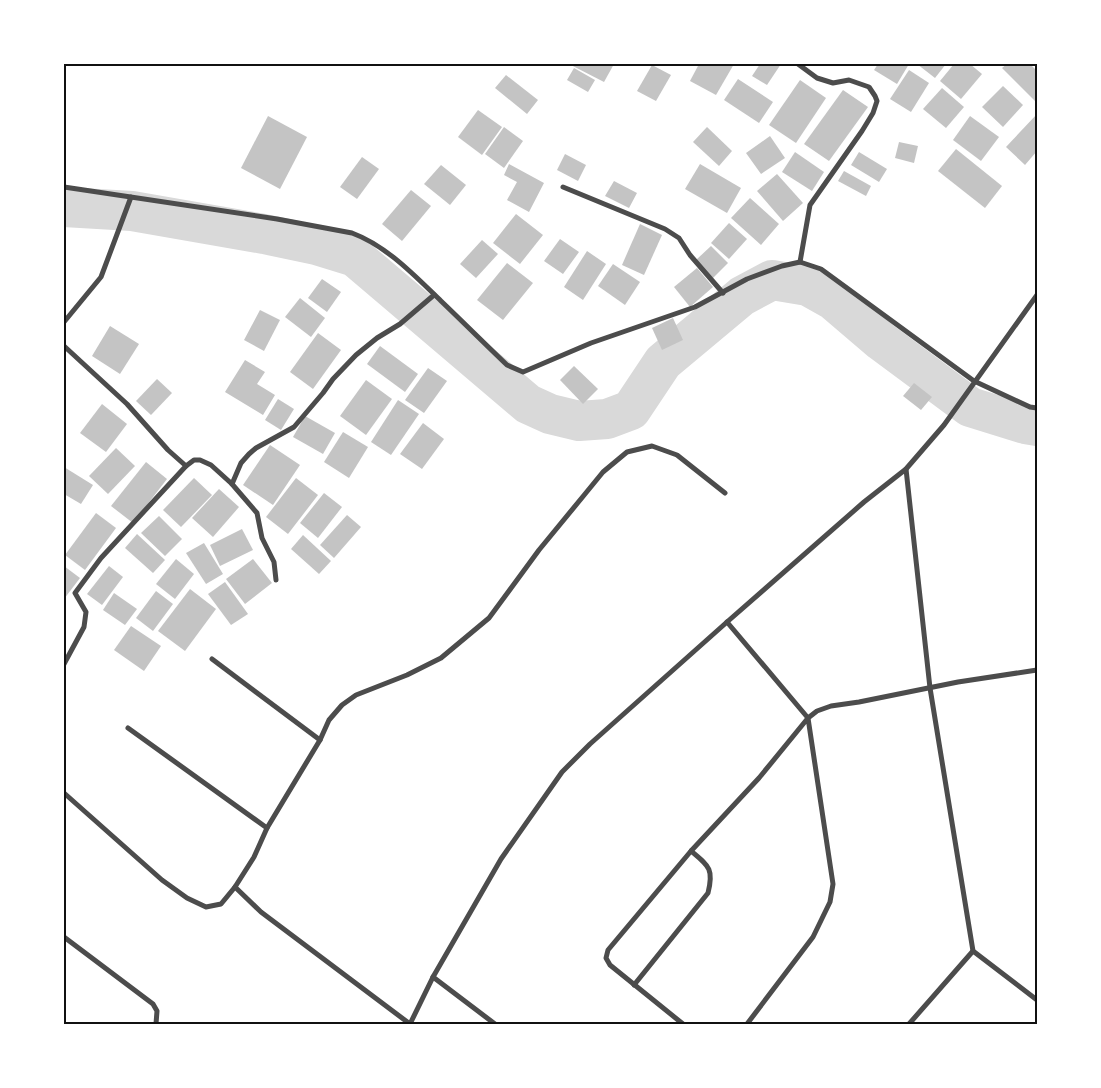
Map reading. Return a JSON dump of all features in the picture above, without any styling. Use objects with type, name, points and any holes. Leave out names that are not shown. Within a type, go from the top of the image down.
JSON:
[{"type":"street","points":[[798,64],[817,78],[833,83],[849,80],[869,87],[877,101],[873,113],[862,131],[810,205],[800,262]]},
{"type":"street","points":[[64,187],[130,200],[277,219],[352,234],[375,244],[408,270],[507,365],[522,372],[592,343],[695,308],[747,279],[782,266],[800,262],[821,269],[974,382],[1030,408],[1037,408]]},
{"type":"street","points":[[563,187],[664,229],[679,238],[723,293]]},
{"type":"street","points":[[64,322],[101,277],[130,200]]},
{"type":"street","points":[[232,484],[241,463],[249,454],[256,448],[294,427],[337,374],[356,355],[434,295]]},
{"type":"street","points":[[235,887],[261,912],[410,1024],[433,977],[501,860],[562,772],[727,622],[864,502],[906,469],[944,425],[1037,295]]},
{"type":"street","points":[[64,346],[127,404],[168,450],[186,466]]},
{"type":"street","points":[[64,793],[162,880],[187,898],[206,907],[221,904],[235,887],[254,857],[267,828],[320,740],[329,720],[342,705],[356,696],[407,675],[441,658],[489,618],[539,550],[603,472],[627,452],[652,446],[677,455],[725,493]]},
{"type":"street","points":[[64,664],[84,627],[86,612],[75,593],[79,586],[101,558],[186,466],[194,460],[206,462],[232,484],[258,516],[262,538],[274,562],[276,580]]},
{"type":"street","points":[[906,469],[930,688],[973,951],[1037,1000]]},
{"type":"street","points":[[727,622],[808,718],[833,884],[830,902],[812,937],[747,1024]]},
{"type":"street","points":[[212,659],[320,740]]},
{"type":"street","points":[[683,1024],[610,965],[606,958],[608,950],[691,851],[759,778],[808,718],[831,706],[958,682],[1037,670]]},
{"type":"street","points":[[128,728],[267,828]]},
{"type":"street","points":[[634,984],[708,893],[711,879],[708,865],[691,851]]},
{"type":"street","points":[[64,937],[153,1004],[157,1011],[156,1024]]},
{"type":"street","points":[[909,1024],[973,951]]},
{"type":"street","points":[[433,977],[495,1024]]},
{"type":"building","points":[[569,64],[614,64],[604,82]]},
{"type":"building","points":[[699,64],[734,64],[716,95],[690,81]]},
{"type":"building","points":[[760,64],[781,64],[767,85],[752,76]]},
{"type":"building","points":[[878,64],[909,64],[897,84],[874,70]]},
{"type":"building","points":[[917,64],[946,64],[935,78]]},
{"type":"building","points":[[954,64],[970,64],[982,74],[961,99],[940,81]]},
{"type":"building","points":[[1007,64],[1030,64],[1037,71],[1037,103],[1002,68]]},
{"type":"building","points":[[652,65],[671,75],[656,101],[637,91]]},
{"type":"building","points":[[574,68],[595,80],[588,92],[567,80]]},
{"type":"building","points":[[909,70],[929,83],[911,112],[890,99]]},
{"type":"building","points":[[506,75],[538,100],[527,114],[495,88]]},
{"type":"building","points":[[738,79],[773,102],[759,123],[724,100]]},
{"type":"building","points":[[800,80],[826,98],[796,143],[769,125]]},
{"type":"building","points":[[1003,86],[1023,105],[1003,127],[982,107]]},
{"type":"building","points":[[942,88],[964,107],[946,128],[923,109]]},
{"type":"building","points":[[843,90],[868,107],[829,161],[804,144]]},
{"type":"building","points":[[478,110],[502,127],[482,155],[458,137]]},
{"type":"building","points":[[1037,114],[1037,151],[1025,165],[1006,147]]},
{"type":"building","points":[[268,116],[307,137],[280,189],[241,168]]},
{"type":"building","points":[[970,116],[999,137],[981,161],[953,140]]},
{"type":"building","points":[[504,127],[523,141],[504,168],[485,154]]},
{"type":"building","points":[[707,127],[732,151],[719,166],[693,142]]},
{"type":"building","points":[[770,136],[785,158],[761,174],[746,153]]},
{"type":"building","points":[[899,142],[918,146],[914,163],[895,158]]},
{"type":"building","points":[[956,149],[1002,186],[985,208],[938,171]]},
{"type":"building","points":[[795,152],[824,172],[812,191],[782,172]]},
{"type":"building","points":[[859,152],[887,169],[879,182],[851,165]]},
{"type":"building","points":[[565,154],[586,165],[578,181],[557,170]]},
{"type":"building","points":[[362,157],[379,169],[357,199],[340,187]]},
{"type":"building","points":[[509,164],[544,183],[529,212],[507,200],[517,182],[504,175]]},
{"type":"building","points":[[700,164],[741,188],[727,213],[685,189]]},
{"type":"building","points":[[441,165],[466,185],[450,205],[424,184]]},
{"type":"building","points":[[844,171],[871,186],[866,196],[838,181]]},
{"type":"building","points":[[777,174],[803,203],[783,221],[757,191]]},
{"type":"building","points":[[614,181],[637,193],[629,208],[605,196]]},
{"type":"building","points":[[411,190],[431,206],[402,241],[382,224]]},
{"type":"building","points":[[750,198],[779,224],[761,245],[731,218]]},
{"type":"building","points":[[516,214],[543,235],[520,264],[493,243]]},
{"type":"building","points":[[729,223],[747,239],[729,259],[711,243]]},
{"type":"building","points":[[640,224],[662,235],[644,275],[622,265]]},
{"type":"building","points":[[560,239],[579,252],[563,274],[544,261]]},
{"type":"building","points":[[482,240],[498,254],[476,278],[460,264]]},
{"type":"building","points":[[711,246],[728,263],[713,278],[696,260]]},
{"type":"building","points":[[587,251],[606,264],[583,300],[564,287]]},
{"type":"building","points":[[507,263],[533,283],[503,320],[477,300]]},
{"type":"building","points":[[613,264],[640,282],[625,305],[598,286]]},
{"type":"building","points":[[697,268],[713,287],[690,307],[674,287]]},
{"type":"building","points":[[322,279],[341,292],[327,312],[308,298]]},
{"type":"building","points":[[300,298],[325,318],[311,337],[285,317]]},
{"type":"building","points":[[260,310],[280,320],[264,351],[244,340]]},
{"type":"building","points":[[673,318],[683,340],[662,350],[652,328]]},
{"type":"building","points":[[110,326],[139,344],[120,374],[92,356]]},
{"type":"building","points":[[318,333],[341,350],[313,389],[290,372]]},
{"type":"building","points":[[380,346],[418,374],[405,392],[367,364]]},
{"type":"building","points":[[245,360],[265,372],[257,384],[275,395],[263,415],[225,392]]},
{"type":"building","points":[[574,366],[598,389],[583,404],[560,380]]},
{"type":"building","points":[[428,368],[447,381],[424,413],[405,400]]},
{"type":"building","points":[[157,379],[172,393],[151,415],[136,401]]},
{"type":"building","points":[[366,380],[392,399],[366,435],[340,416]]},
{"type":"building","points":[[914,383],[932,397],[921,410],[903,396]]},
{"type":"building","points":[[278,399],[294,409],[281,430],[265,420]]},
{"type":"building","points":[[398,400],[419,414],[391,455],[371,442]]},
{"type":"building","points":[[102,404],[127,424],[106,452],[80,433]]},
{"type":"building","points":[[305,416],[335,433],[323,454],[293,437]]},
{"type":"building","points":[[423,423],[444,439],[422,469],[400,454]]},
{"type":"building","points":[[343,432],[368,447],[349,478],[324,462]]},
{"type":"building","points":[[270,445],[300,465],[273,505],[243,485]]},
{"type":"building","points":[[116,448],[135,466],[108,494],[89,476]]},
{"type":"building","points":[[146,462],[167,479],[133,523],[111,506]]},
{"type":"building","points":[[64,467],[93,485],[81,504],[64,494]]},
{"type":"building","points":[[194,478],[212,495],[181,527],[163,510]]},
{"type":"building","points":[[296,478],[318,495],[288,534],[266,517]]},
{"type":"building","points":[[219,489],[239,507],[213,537],[192,518]]},
{"type":"building","points":[[324,493],[342,507],[318,538],[300,523]]},
{"type":"building","points":[[96,513],[116,528],[85,570],[65,555]]},
{"type":"building","points":[[347,515],[361,527],[334,558],[320,545]]},
{"type":"building","points":[[159,516],[182,539],[165,556],[141,533]]},
{"type":"building","points":[[242,529],[253,550],[220,566],[210,545]]},
{"type":"building","points":[[137,534],[165,560],[153,573],[125,548]]},
{"type":"building","points":[[303,535],[331,561],[319,574],[291,549]]},
{"type":"building","points":[[204,543],[223,574],[206,584],[186,553]]},
{"type":"building","points":[[176,559],[194,574],[175,599],[156,584]]},
{"type":"building","points":[[253,559],[272,583],[245,604],[226,579]]},
{"type":"building","points":[[64,566],[80,578],[64,599]]},
{"type":"building","points":[[109,566],[123,577],[102,605],[87,594]]},
{"type":"building","points":[[225,582],[248,614],[231,625],[208,594]]},
{"type":"building","points":[[190,589],[216,609],[185,651],[158,631]]},
{"type":"building","points":[[156,591],[173,604],[153,631],[136,618]]},
{"type":"building","points":[[114,593],[137,609],[125,625],[103,610]]},
{"type":"building","points":[[131,626],[161,646],[144,671],[114,650]]},
{"type":"waterway","points":[[64,207],[132,211],[264,234],[316,245],[355,257],[528,404],[550,414],[579,421],[607,419],[631,410],[663,362],[742,296],[772,280],[808,286],[833,300],[881,341],[970,407],[1037,426]]}]
